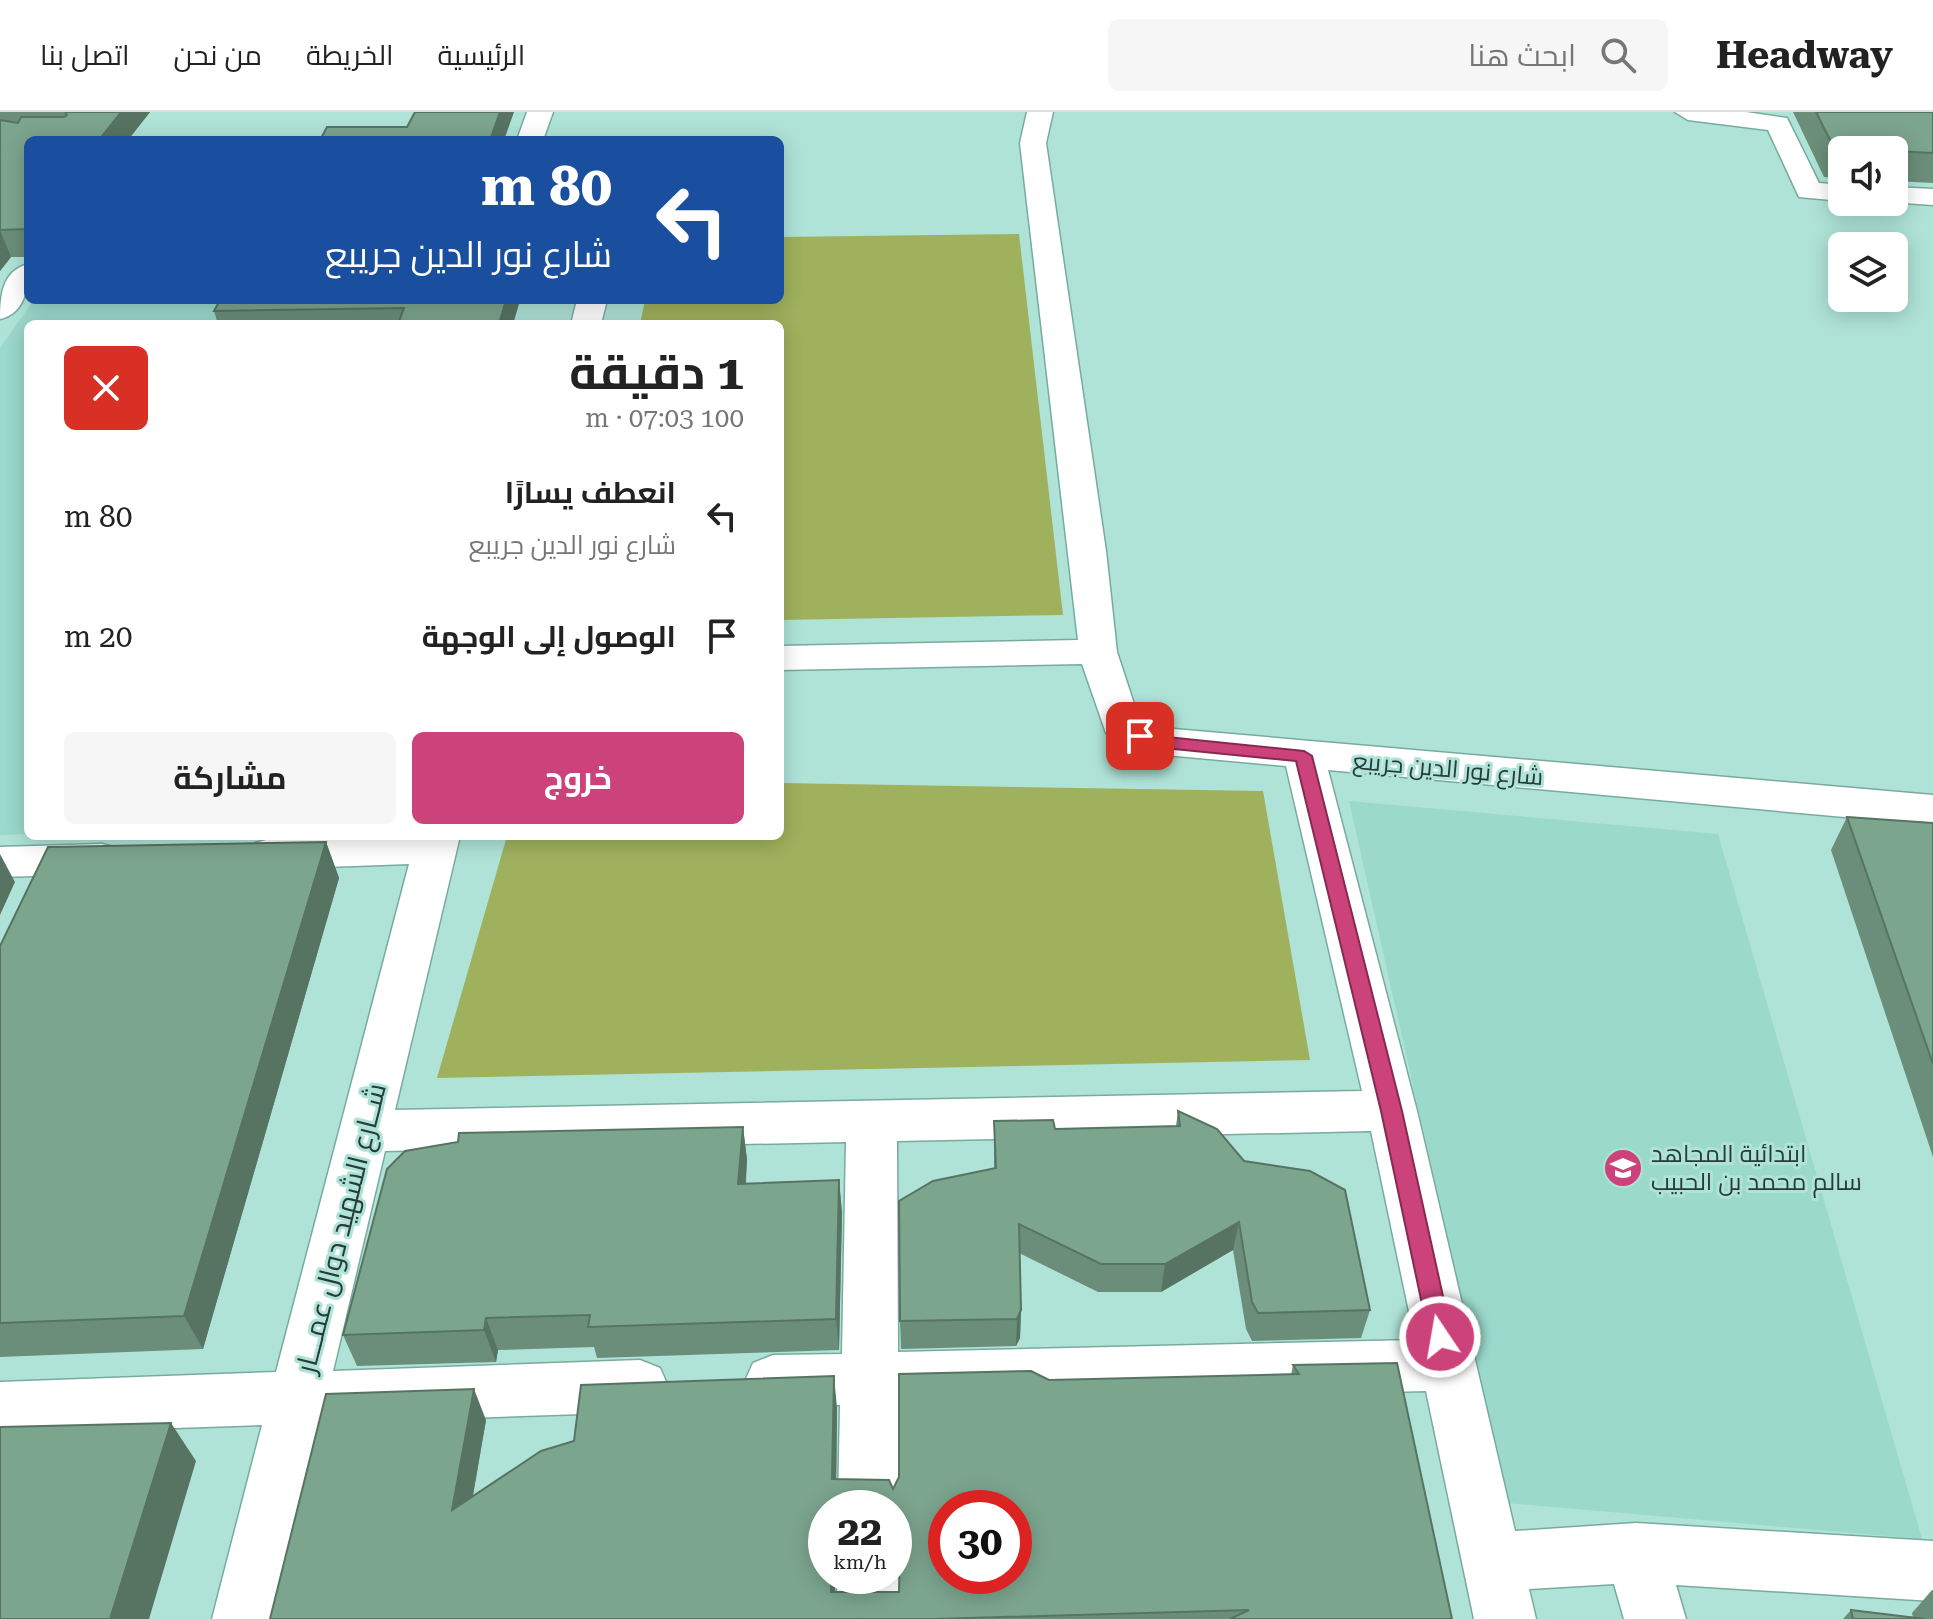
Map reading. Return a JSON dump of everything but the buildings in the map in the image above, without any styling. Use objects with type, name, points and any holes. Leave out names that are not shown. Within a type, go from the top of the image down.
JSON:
[{"type":"street","points":[[531,136],[540,112]]},
{"type":"street","name":"شارع نور الدين جريبع","points":[[1040,112],[1033,143],[1088,551],[1098,652],[1120,724],[1154,741],[1933,810]]},
{"type":"street","points":[[1688,112],[1778,124],[1809,191],[1828,192]]},
{"type":"street","points":[[1908,196],[1933,197]]},
{"type":"street","points":[[0,261],[24,269]]},
{"type":"street","points":[[0,310],[24,276]]},
{"type":"street","points":[[784,658],[1098,652]]},
{"type":"street","points":[[1304,756],[1392,1111],[1446,1365],[1505,1619]]},
{"type":"street","points":[[235,855],[437,842]]},
{"type":"street","name":"شــارع الشهيد دوال عمـــار","points":[[243,1619],[437,842]]},
{"type":"street","points":[[0,862],[143,858]]},
{"type":"street","points":[[32,902],[51,861]]},
{"type":"street","points":[[365,1131],[1392,1111]]},
{"type":"street","points":[[868,1490],[872,1119]]},
{"type":"street","points":[[0,1408],[869,1378],[1446,1365]]},
{"type":"street","points":[[1491,1562],[1636,1553],[1933,1571]]},
{"type":"street","points":[[1636,1553],[1655,1619]]},
{"type":"street","points":[[868,1594],[868,1619]]},
{"type":"shaded area","points":[[31,304],[240,304],[232,320],[24,320],[24,834],[0,835],[0,348]]},
{"type":"shaded area","name":"ابتدائية المجاهد سالم محمد بن الحبيب","points":[[1349,801],[1718,834],[1922,1539],[1507,1503]]},
{"type":"green space","points":[[1019,234],[1063,615],[784,620],[784,320],[641,320],[644,304],[784,304],[784,237]]},
{"type":"green space","points":[[784,783],[1263,791],[1310,1060],[437,1078],[506,840],[784,840]]},
{"type":"place","name":"ابتدائية المجاهد سالم محمد بن الحبيب","points":[[1623,1168]]},
{"type":"route","points":[[1140,736],[1154,741],[1304,756],[1392,1111],[1440,1337]]}]
